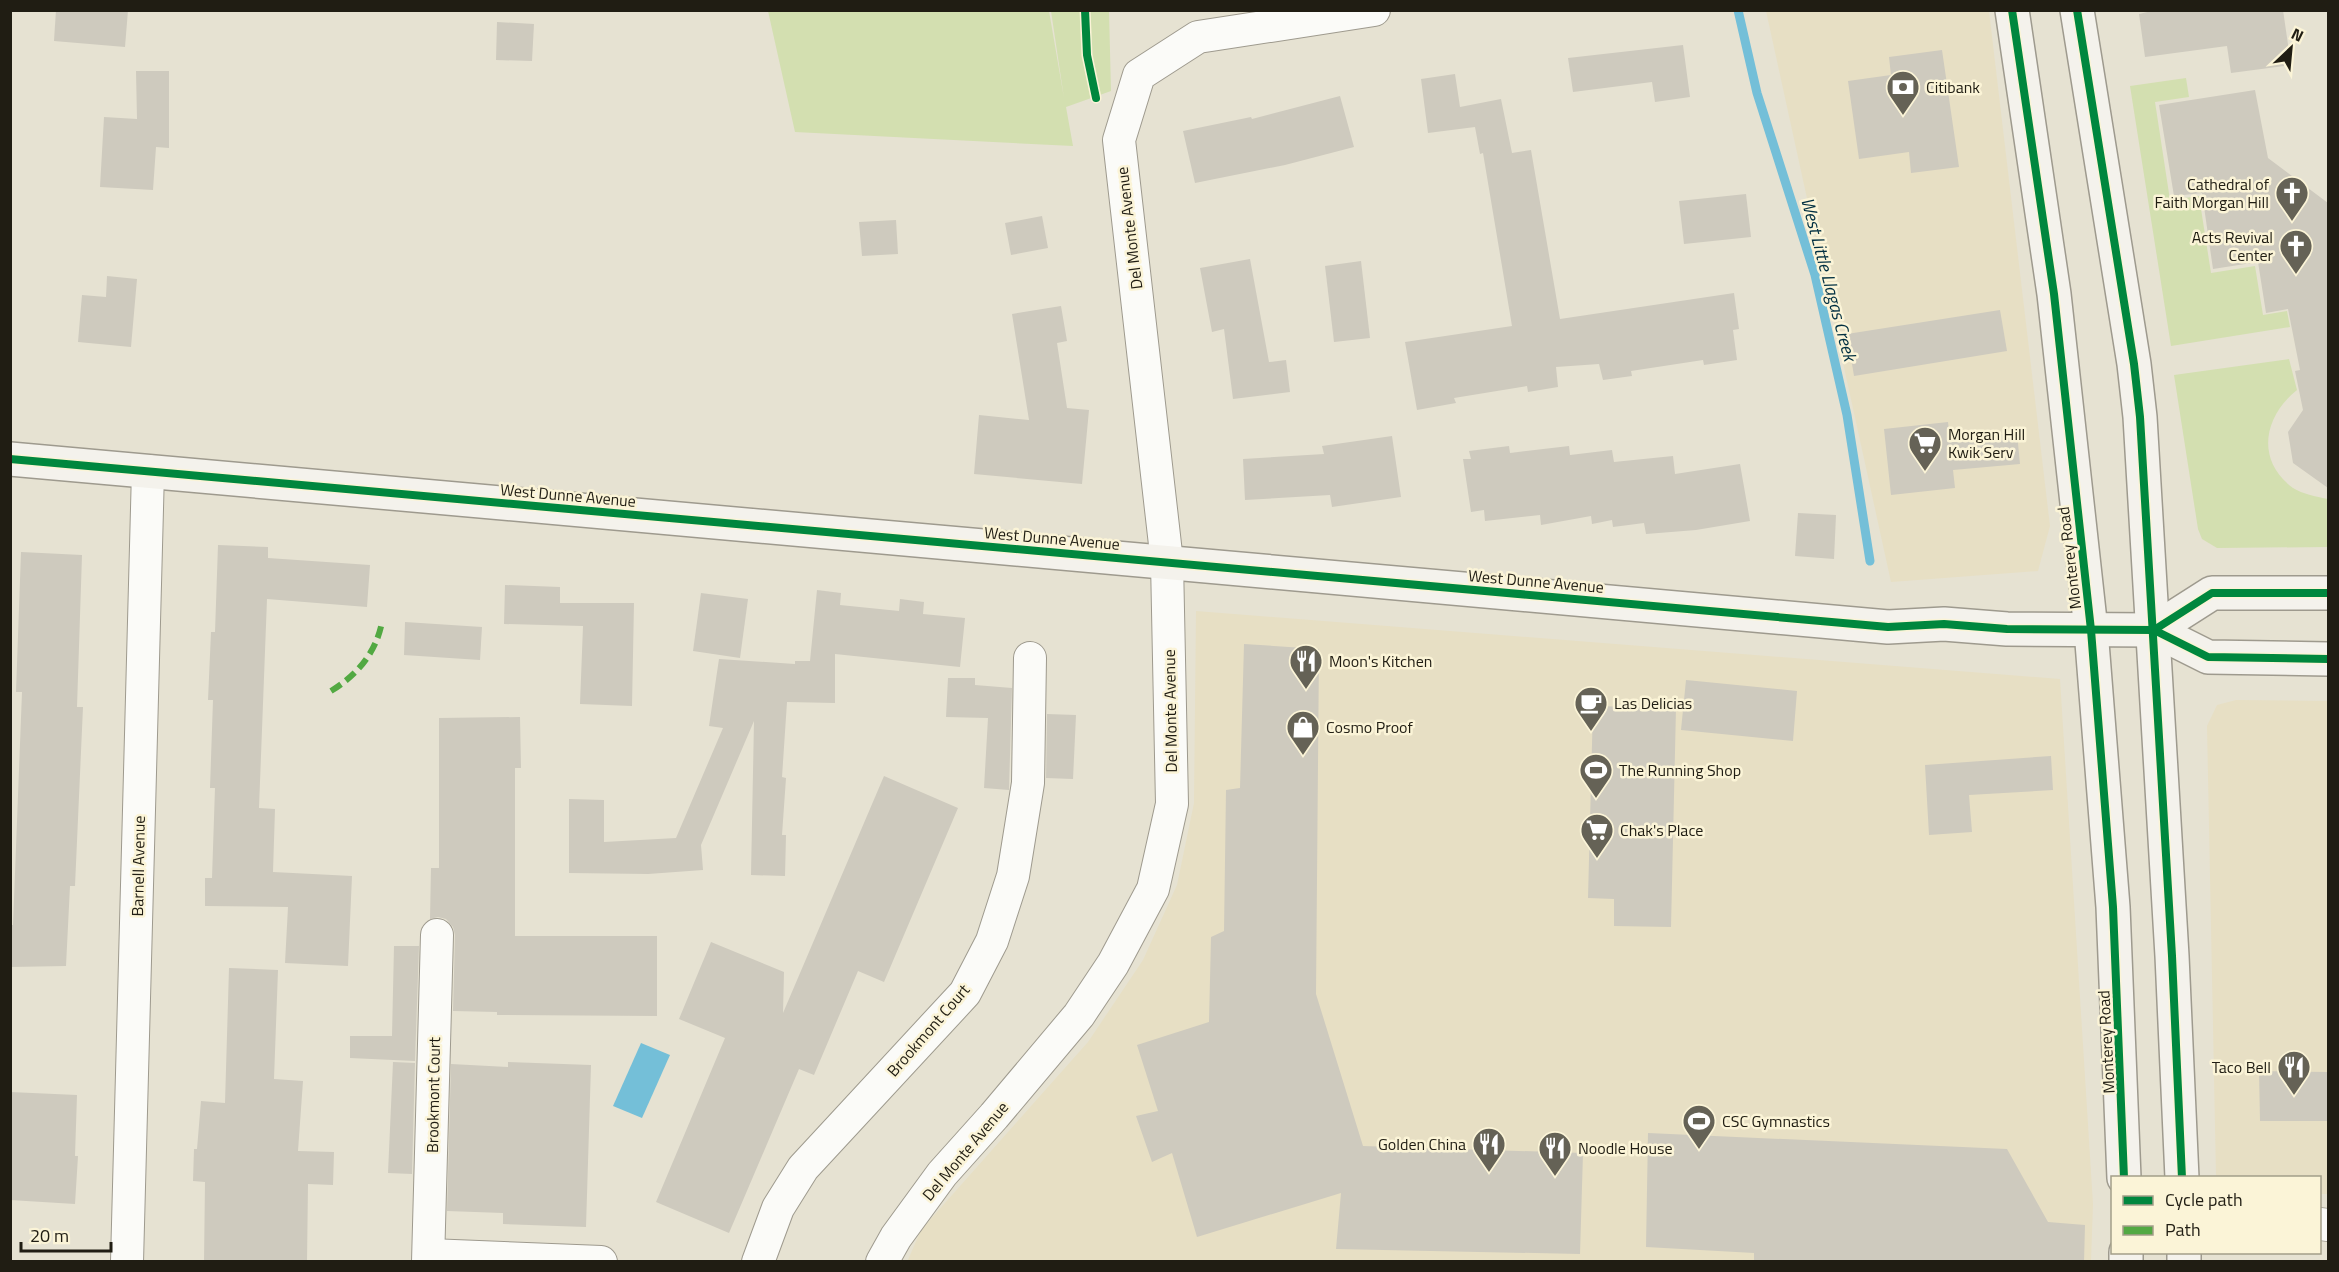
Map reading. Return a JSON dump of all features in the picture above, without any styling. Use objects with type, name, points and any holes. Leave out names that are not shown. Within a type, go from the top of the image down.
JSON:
[{"type":"main road","name":"Monterey Road","points":[[2012,10],[2054,294],[2091,630],[2114,907],[2124,1176]]},
{"type":"main road","points":[[2077,10],[2140,417],[2154,630],[2182,1176]]},
{"type":"main road","name":"West Dunne Avenue","points":[[10,459],[1888,627],[1944,624],[2007,629],[2154,630]]},
{"type":"main road","points":[[2154,630],[2212,593],[2328,593]]},
{"type":"main road","points":[[2154,630],[2208,657],[2328,658]]},
{"type":"street","name":"Del Monte Avenue","points":[[882,1262],[896,1237],[942,1174],[994,1116],[1078,1015],[1113,964],[1153,889],[1172,804],[1167,562],[1119,140],[1139,75],[1197,37],[1374,10]]},
{"type":"street","name":"Barnell Avenue","points":[[127,1262],[148,471]]},
{"type":"street","name":"Brookmont Court","points":[[758,1262],[778,1208],[803,1168],[965,993],[992,941],[1013,876],[1028,783],[1030,658]]},
{"type":"street","name":"Brookmont Court","points":[[429,1258],[437,935]]},
{"type":"street","points":[[429,1258],[601,1262]]},
{"type":"shaded area","points":[[1766,11],[1989,11],[2050,526],[2038,571],[1891,582]]},
{"type":"shaded area","points":[[1196,611],[2060,679],[2093,1204],[2091,1261],[907,1262],[921,1230],[1088,1042],[1143,960],[1177,885],[1194,803]]},
{"type":"shaded area","points":[[2236,700],[2328,701],[2328,1194],[2321,1194],[2321,1176],[2216,1176],[2207,726],[2217,705]]},
{"type":"green space","points":[[768,11],[1049,11],[1064,98],[1051,11],[1109,11],[1111,91],[1066,107],[1073,146],[795,132]]},
{"type":"green space","points":[[2186,78],[2189,97],[2155,102],[2170,200],[2199,196],[2211,273],[2255,266],[2263,315],[2287,311],[2290,327],[2171,346],[2130,86]]},
{"type":"green space","points":[[2289,359],[2297,390],[2277,412],[2271,425],[2268,438],[2269,452],[2273,465],[2281,477],[2293,488],[2305,494],[2328,499],[2328,547],[2217,548],[2202,539],[2198,529],[2174,375]]},
{"type":"water","points":[[641,1043],[670,1055],[642,1118],[613,1106]]},
{"type":"building","points":[[56,10],[128,10],[125,47],[54,41]]},
{"type":"building","points":[[2156,10],[2283,10],[2291,65],[2231,73],[2227,46],[2145,57],[2139,14]]},
{"type":"building","points":[[497,22],[534,24],[532,61],[496,60]]},
{"type":"building","points":[[1683,45],[1690,97],[1655,102],[1652,82],[1573,92],[1568,58]]},
{"type":"building","name":"Citibank","points":[[1942,50],[1959,167],[1911,173],[1909,152],[1859,159],[1848,81],[1891,75],[1889,57]]},
{"type":"building","points":[[136,71],[169,71],[169,148],[156,147],[153,190],[100,187],[104,117],[137,119]]},
{"type":"building","points":[[1455,74],[1460,107],[1501,99],[1512,153],[1531,150],[1560,319],[1734,293],[1739,329],[1733,330],[1737,360],[1704,365],[1703,360],[1631,371],[1632,376],[1603,380],[1599,364],[1556,367],[1558,387],[1528,392],[1527,386],[1454,398],[1456,403],[1417,410],[1405,342],[1512,326],[1483,153],[1480,154],[1475,127],[1428,133],[1421,79]]},
{"type":"building","points":[[2255,90],[2268,158],[2328,203],[2328,488],[2293,463],[2288,432],[2303,410],[2295,371],[2300,370],[2288,309],[2266,313],[2258,262],[2213,269],[2202,193],[2174,196],[2159,105]]},
{"type":"building","points":[[1340,96],[1354,147],[1285,165],[1195,183],[1183,131],[1251,117],[1252,119]]},
{"type":"building","points":[[1746,194],[1751,237],[1684,244],[1679,201]]},
{"type":"building","points":[[1042,216],[1048,248],[1011,255],[1005,223]]},
{"type":"building","points":[[896,220],[898,254],[862,256],[859,222]]},
{"type":"building","points":[[1250,259],[1269,362],[1286,360],[1290,392],[1233,399],[1224,329],[1212,332],[1200,268]]},
{"type":"building","points":[[1361,261],[1370,338],[1334,342],[1325,266]]},
{"type":"building","points":[[107,276],[137,279],[131,347],[78,342],[82,295],[106,297]]},
{"type":"building","points":[[1061,306],[1067,341],[1057,343],[1067,408],[1089,410],[1082,484],[974,474],[979,415],[1029,420],[1012,314]]},
{"type":"building","points":[[2000,310],[2007,351],[1854,376],[1847,334]]},
{"type":"building","points":[[1948,422],[1950,440],[2017,433],[2020,464],[1953,470],[1955,488],[1891,495],[1884,429]]},
{"type":"building","points":[[1392,436],[1401,497],[1332,507],[1330,495],[1245,500],[1243,459],[1324,454],[1322,446]]},
{"type":"building","points":[[1509,446],[1510,453],[1569,446],[1570,455],[1612,450],[1614,462],[1673,456],[1675,474],[1740,464],[1750,521],[1696,530],[1646,534],[1644,523],[1613,527],[1612,520],[1592,524],[1591,516],[1541,525],[1540,515],[1485,521],[1484,510],[1471,512],[1463,459],[1471,459],[1469,451]]},
{"type":"building","points":[[1798,513],[1836,515],[1834,559],[1795,556]]},
{"type":"building","points":[[218,545],[268,547],[268,558],[370,565],[367,607],[267,599],[259,808],[275,809],[273,872],[352,876],[348,966],[285,963],[288,907],[205,906],[205,878],[212,878],[215,788],[210,788],[213,700],[208,700],[211,632],[215,632]]},
{"type":"building","points":[[21,552],[82,555],[77,707],[83,707],[75,886],[70,886],[66,966],[10,967],[10,925],[13,925],[22,692],[16,692]]},
{"type":"building","points":[[505,585],[560,587],[560,603],[634,603],[632,706],[580,704],[583,626],[504,624]]},
{"type":"building","points":[[817,590],[841,593],[840,605],[899,611],[900,599],[924,602],[923,614],[965,618],[960,667],[835,654],[835,703],[787,702],[782,777],[786,778],[782,835],[786,835],[785,876],[751,875],[754,721],[701,845],[703,870],[648,874],[569,873],[569,799],[604,800],[604,842],[676,838],[723,728],[709,726],[719,659],[795,664],[795,661],[810,661]]},
{"type":"building","points":[[701,593],[748,599],[740,658],[693,651]]},
{"type":"building","points":[[405,622],[482,627],[480,660],[404,655]]},
{"type":"building","points":[[1244,644],[1319,649],[1316,994],[1363,1146],[1583,1153],[1580,1254],[1336,1249],[1341,1193],[1197,1237],[1172,1153],[1152,1162],[1136,1116],[1158,1111],[1137,1045],[1209,1022],[1211,937],[1224,931],[1226,790],[1240,788]]},
{"type":"building","points":[[948,678],[975,678],[975,685],[1012,688],[1009,790],[984,788],[988,718],[946,717]]},
{"type":"building","points":[[1686,680],[1797,691],[1793,741],[1681,730]]},
{"type":"building","points":[[1593,706],[1676,708],[1671,927],[1614,926],[1614,899],[1588,898]]},
{"type":"building","points":[[1047,714],[1076,715],[1073,779],[1046,778]]},
{"type":"building","points":[[520,717],[521,768],[515,768],[515,936],[657,936],[657,1016],[497,1015],[497,1012],[453,1011],[455,935],[453,927],[446,919],[438,917],[430,919],[431,868],[439,868],[439,718]]},
{"type":"building","points":[[2051,756],[2053,790],[1969,795],[1972,832],[1929,835],[1925,765]]},
{"type":"building","points":[[884,776],[958,808],[884,982],[858,971],[814,1075],[799,1069],[729,1233],[656,1202],[725,1038],[679,1019],[711,942],[784,972],[783,1013]]},
{"type":"building","points":[[394,946],[419,946],[415,1061],[350,1058],[350,1036],[392,1036]]},
{"type":"building","points":[[229,968],[278,970],[274,1079],[303,1081],[298,1151],[334,1152],[333,1185],[308,1184],[307,1262],[204,1262],[205,1182],[193,1181],[194,1149],[197,1149],[201,1101],[225,1103]]},
{"type":"building","points":[[393,1062],[415,1063],[412,1174],[388,1173]]},
{"type":"building","points":[[508,1062],[591,1065],[586,1227],[503,1224],[503,1213],[447,1211],[451,1064],[508,1067]]},
{"type":"building","name":"Taco Bell","points":[[2259,1071],[2328,1072],[2328,1121],[2260,1121]]},
{"type":"building","points":[[10,1092],[77,1095],[75,1156],[78,1156],[75,1204],[10,1200]]},
{"type":"building","points":[[1648,1133],[2007,1149],[2048,1222],[2085,1225],[2084,1262],[1754,1262],[1754,1253],[1646,1247]]},
{"type":"waterway","name":"West Little Llagas Creek","points":[[1738,10],[1757,93],[1815,275],[1847,415],[1870,561]]},
{"type":"marked path","points":[[331,691],[349,678],[364,662],[375,644],[382,622]]},
{"type":"cycle path","points":[[1085,10],[1087,55],[1096,98]]},
{"type":"cycle path","points":[[2012,10],[2054,294],[2091,630],[2113,907],[2124,1176]]},
{"type":"cycle path","points":[[2077,10],[2134,364],[2140,417],[2172,956],[2182,1176]]},
{"type":"cycle path","points":[[10,459],[1888,627],[1944,624],[2007,629],[2154,630],[2208,657],[2328,659]]},
{"type":"cycle path","points":[[2154,630],[2212,593],[2328,593]]},
{"type":"place","name":"Citibank","points":[[1903,116]]},
{"type":"place","name":"Cathedral of Faith Morgan Hill","points":[[2292,222]]},
{"type":"place","name":"Acts Revival Center","points":[[2296,275]]},
{"type":"place","name":"Morgan Hill Kwik Serv","points":[[1925,472]]},
{"type":"place","name":"Moon's Kitchen","points":[[1306,690]]},
{"type":"place","name":"Las Delicias","points":[[1591,732]]},
{"type":"place","name":"Cosmo Proof","points":[[1303,756]]},
{"type":"place","name":"The Running Shop","points":[[1596,799]]},
{"type":"place","name":"Chak's Place","points":[[1597,859]]},
{"type":"place","name":"Taco Bell","points":[[2294,1096]]},
{"type":"place","name":"CSC Gymnastics","points":[[1699,1150]]},
{"type":"place","name":"Golden China","points":[[1489,1173]]},
{"type":"place","name":"Noodle House","points":[[1555,1177]]}]
